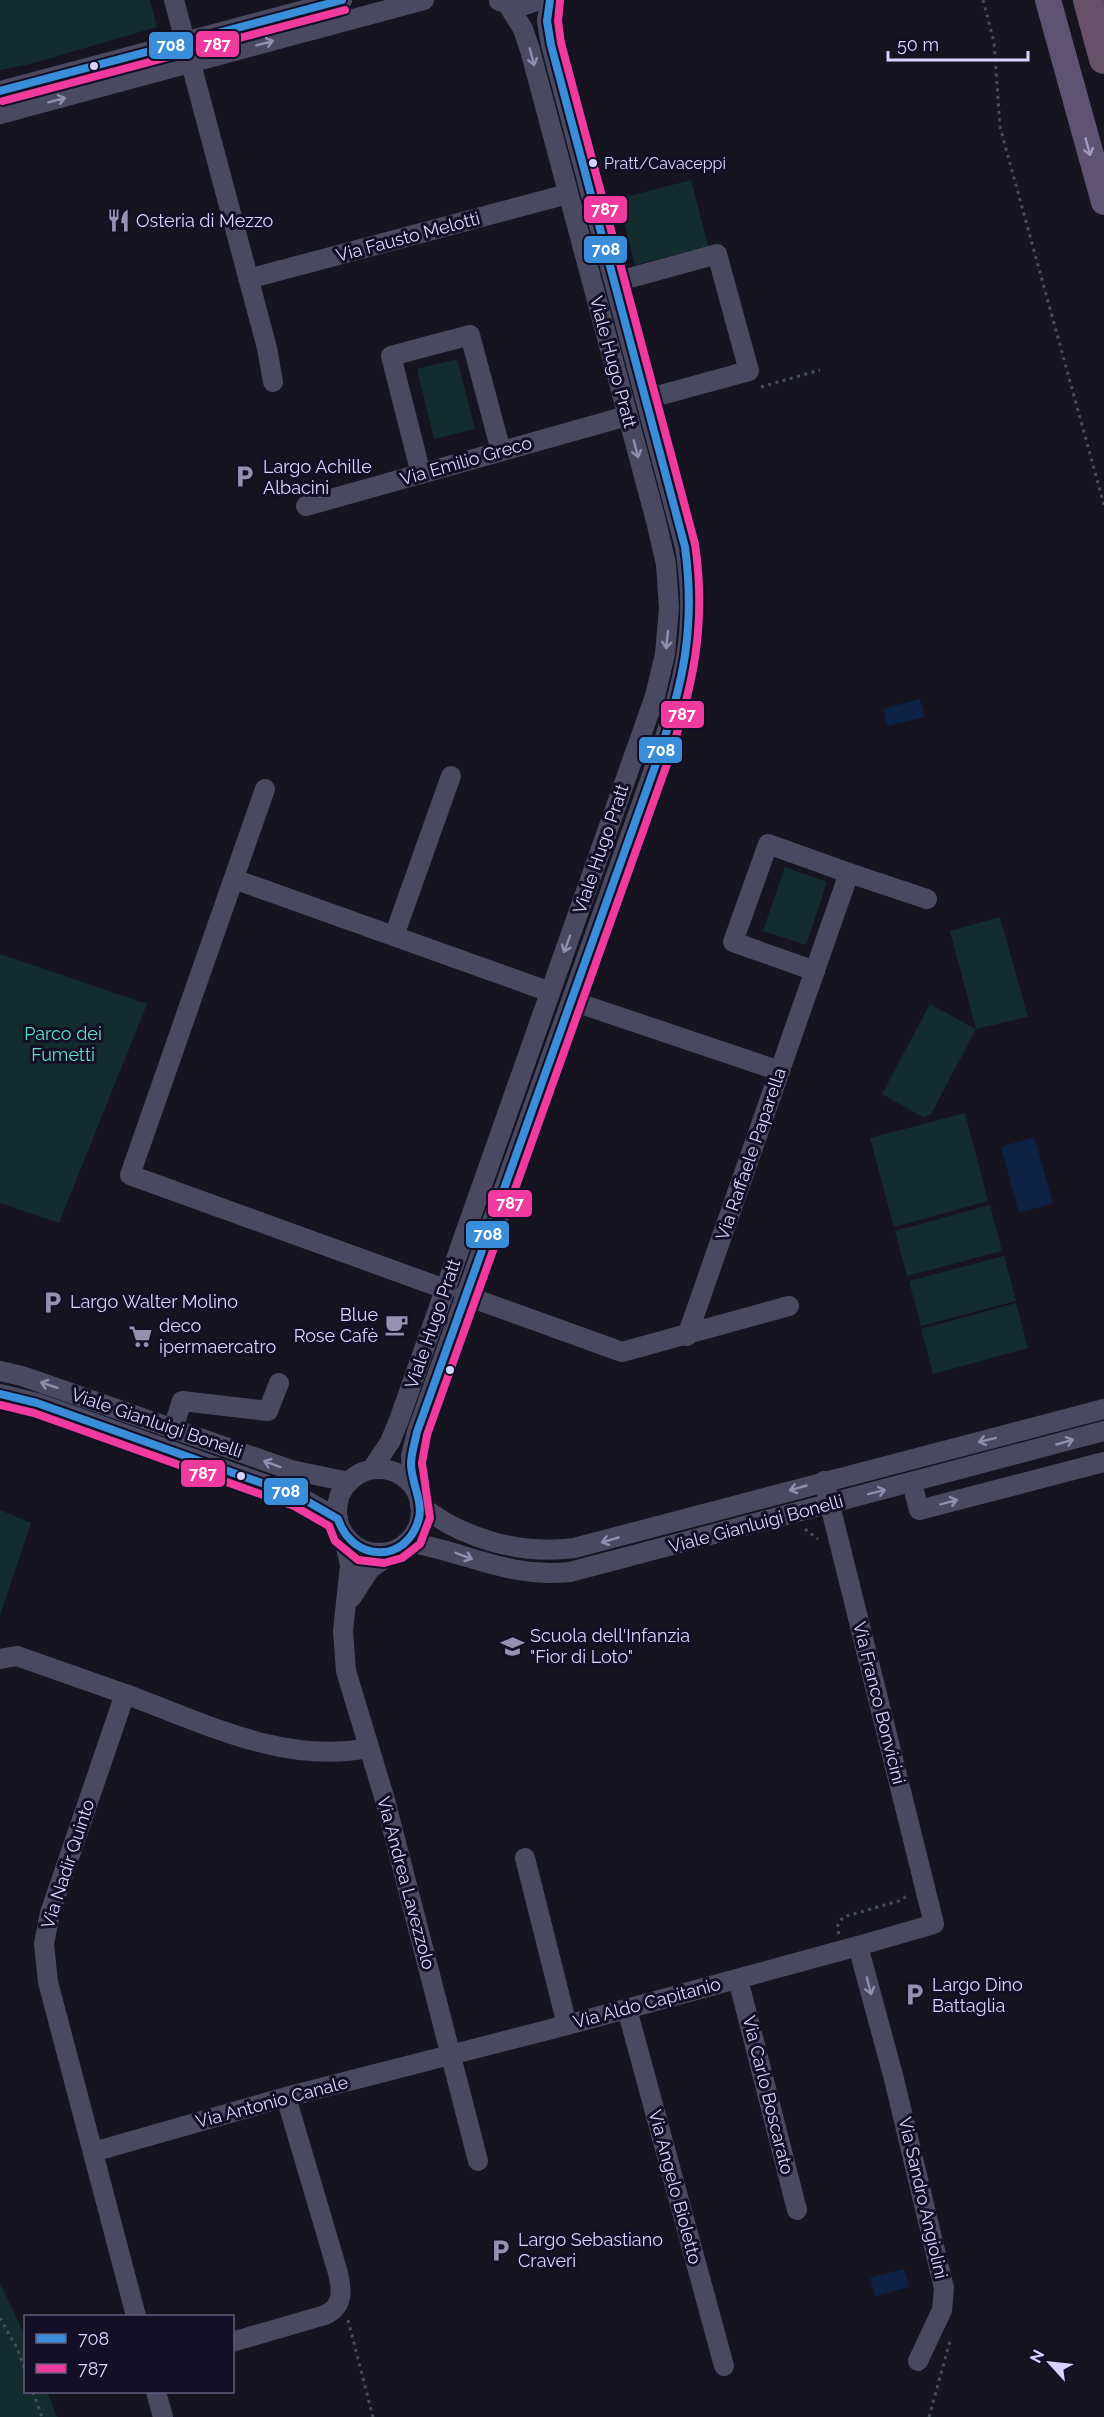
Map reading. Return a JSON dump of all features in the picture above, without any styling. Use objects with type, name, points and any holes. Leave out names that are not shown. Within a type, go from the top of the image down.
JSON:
[{"type":"highway","points":[[1088,0],[1104,59]]},
{"type":"main road","points":[[1039,0],[1073,92]]},
{"type":"main road","points":[[1048,0],[1104,202]]},
{"type":"street","points":[[174,0],[267,348],[273,382]]},
{"type":"street","points":[[0,91],[342,0]]},
{"type":"street","points":[[0,114],[424,0]]},
{"type":"street","points":[[502,2],[530,5],[540,0]]},
{"type":"street","name":"Viale Hugo Pratt","points":[[413,1485],[413,1446],[464,1295],[672,719],[689,654],[692,614],[689,568],[551,45],[547,21],[550,0]]},
{"type":"street","name":"Viale Hugo Pratt","points":[[372,1469],[395,1431],[655,696],[665,654],[669,608],[666,564],[527,38],[502,2]]},
{"type":"street","name":"Via Fausto Melotti","points":[[248,279],[568,194]]},
{"type":"street","points":[[615,282],[717,254],[749,371],[646,399]]},
{"type":"street","points":[[421,474],[391,356],[470,335],[501,451]]},
{"type":"street","name":"Via Emilio Greco","points":[[306,506],[627,416]]},
{"type":"street","points":[[394,936],[451,776]]},
{"type":"street","points":[[265,789],[130,1175],[445,1289]]},
{"type":"street","points":[[814,971],[733,942],[768,844],[927,899]]},
{"type":"street","name":"Via Raffaele Paparella","points":[[687,1336],[849,873]]},
{"type":"street","points":[[234,879],[550,992]]},
{"type":"street","points":[[572,1001],[780,1071]]},
{"type":"street","points":[[464,1295],[622,1352],[687,1336],[789,1306]]},
{"type":"street","name":"Viale Gianluigi Bonelli","points":[[0,1371],[22,1376],[291,1470],[349,1482]]},
{"type":"street","points":[[173,1428],[182,1401],[268,1412],[279,1383]]},
{"type":"street","name":"Viale Gianluigi Bonelli","points":[[0,1394],[37,1403],[298,1496],[341,1527]]},
{"type":"street","name":"Viale Gianluigi Bonelli","points":[[420,1505],[448,1524],[497,1543],[553,1551],[597,1543],[824,1481],[1104,1409]]},
{"type":"street","name":"Viale Gianluigi Bonelli","points":[[402,1546],[447,1550],[504,1569],[561,1573],[621,1560],[1104,1431]]},
{"type":"street","points":[[912,1483],[919,1510],[1104,1462]]},
{"type":"street","points":[[347,1606],[370,1569],[402,1546],[417,1526],[420,1505],[413,1485],[392,1470],[372,1469],[349,1482],[339,1499],[341,1527],[356,1546],[370,1552],[383,1553],[402,1546]]},
{"type":"street","name":"Via Franco Bonvicini","points":[[824,1481],[934,1924],[850,1948]]},
{"type":"street","name":"Via Andrea Lavezzolo","points":[[341,1527],[350,1565],[343,1631],[344,1659],[368,1748],[385,1800],[478,2161]]},
{"type":"street","points":[[0,1659],[8,1656],[21,1657],[281,1747],[324,1754],[368,1748]]},
{"type":"street","name":"Via Nadir Quinto","points":[[125,1694],[52,1905],[44,1944],[46,1974],[136,2315]]},
{"type":"street","points":[[525,1858],[567,2025]]},
{"type":"street","name":"Via Aldo Capitanio","points":[[452,2055],[850,1948]]},
{"type":"street","name":"Via Sandro Angiolini","points":[[850,1948],[891,2066],[945,2294],[942,2310],[918,2361]]},
{"type":"street","name":"Via Carlo Boscarato","points":[[738,1979],[797,2210]]},
{"type":"street","name":"Via Angelo Bioletto","points":[[627,2009],[724,2366]]},
{"type":"street","name":"Via Antonio Canale","points":[[93,2152],[286,2097],[452,2055]]},
{"type":"street","points":[[234,2341],[326,2315],[338,2305],[342,2296],[341,2285],[286,2097]]},
{"type":"street","points":[[157,2393],[163,2417]]},
{"type":"path","points":[[983,0],[994,42],[1000,127],[1104,505]]},
{"type":"path","points":[[749,371],[754,389],[820,370]]},
{"type":"path","points":[[338,2305],[348,2321],[373,2417]]},
{"type":"path","points":[[0,2318],[24,2367]]},
{"type":"path","points":[[34,2393],[42,2417]]},
{"type":"green space","points":[[0,0],[150,0],[157,27],[30,64],[0,70]]},
{"type":"green space","points":[[691,180],[708,246],[635,265],[618,199]]},
{"type":"green space","points":[[457,359],[475,429],[434,439],[417,369]]},
{"type":"green space","points":[[785,867],[827,882],[806,945],[763,931]]},
{"type":"green space","points":[[1000,917],[1028,1017],[976,1029],[950,931]]},
{"type":"green space","name":"Parco dei Fumetti","points":[[0,954],[147,1004],[59,1223],[0,1203]]},
{"type":"green space","points":[[930,1004],[976,1029],[931,1114],[923,1117],[882,1094]]},
{"type":"green space","points":[[965,1113],[988,1201],[894,1227],[870,1138]]},
{"type":"green space","points":[[990,1205],[1002,1251],[907,1276],[895,1231]]},
{"type":"green space","points":[[1004,1256],[1016,1301],[921,1326],[909,1281]]},
{"type":"green space","points":[[1016,1303],[1028,1348],[933,1374],[921,1329]]},
{"type":"green space","points":[[0,1510],[31,1523],[0,1615]]},
{"type":"green space","points":[[0,2283],[24,2334],[24,2393],[47,2393],[57,2417],[0,2417]]},
{"type":"water","points":[[920,699],[925,717],[887,726],[883,709]]},
{"type":"water","points":[[1034,1137],[1053,1203],[1019,1213],[1001,1147]]},
{"type":"water","points":[[904,2269],[909,2287],[875,2296],[870,2278]]},
{"type":"transit line","name":"708","points":[[0,91],[342,0]]},
{"type":"transit line","name":"708","points":[[0,1394],[37,1403],[298,1496],[338,1519],[345,1533],[355,1544],[367,1550],[379,1552],[392,1550],[403,1544],[413,1533],[419,1518],[419,1505],[411,1464],[417,1432],[657,761],[674,707],[688,630],[689,604],[685,547],[551,45],[547,21],[550,0]]},
{"type":"transit line","name":"787","points":[[0,1405],[34,1413],[294,1506],[329,1526],[335,1541],[358,1560],[384,1563],[402,1558],[420,1544],[430,1518],[422,1463],[427,1435],[667,764],[684,709],[698,629],[699,602],[695,544],[561,43],[558,21],[560,1]]},
{"type":"transit line","name":"787","points":[[3,101],[345,10]]},
{"type":"place","name":"Pratt/Cavaceppi","points":[[593,163]]},
{"type":"place","name":"Osteria di Mezzo","points":[[118,221]]},
{"type":"place","name":"Largo Achille Albacini","points":[[245,477]]},
{"type":"place","name":"Largo Walter Molino","points":[[52,1302]]},
{"type":"place","name":"Blue Rose Cafè","points":[[396,1325]]},
{"type":"place","name":"deco ipermaercatro","points":[[141,1336]]},
{"type":"place","name":"Scuola dell'Infanzia \"Fior di Loto\"","points":[[512,1646]]},
{"type":"place","name":"Largo Dino Battaglia","points":[[914,1995]]},
{"type":"place","name":"Largo Sebastiano Craveri","points":[[500,2250]]}]
